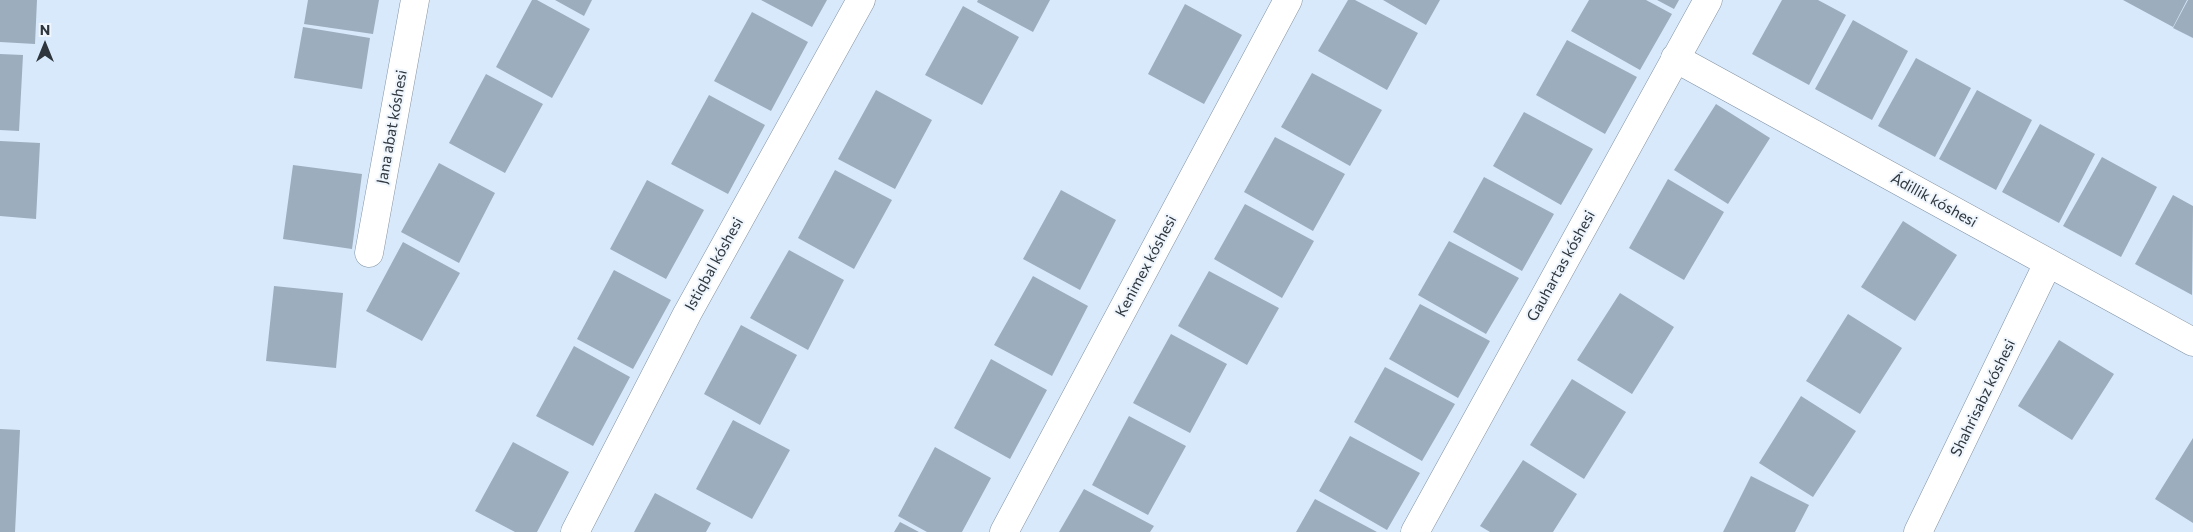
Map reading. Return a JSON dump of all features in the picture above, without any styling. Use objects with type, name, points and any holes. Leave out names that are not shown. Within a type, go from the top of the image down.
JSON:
[{"type":"street","name":"Jana abat kóshesi","points":[[369,254],[415,0]]},
{"type":"street","name":"Istiqbal kóshesi","points":[[575,532],[687,314],[860,0]]},
{"type":"street","name":"Kenimex kóshesi","points":[[1004,532],[1288,0]]},
{"type":"street","name":"Gauhartas kóshesi","points":[[1415,532],[1708,0]]},
{"type":"street","name":"Ádillik kóshesi","points":[[1675,58],[2193,342]]},
{"type":"street","name":"Shahrisabz kóshesi","points":[[1918,532],[2048,263]]},
{"type":"building","points":[[0,0],[37,0],[35,44],[0,42]]},
{"type":"building","points":[[308,0],[379,0],[373,34],[304,24]]},
{"type":"building","points":[[532,0],[537,0],[590,29],[552,98],[496,67]]},
{"type":"building","points":[[555,0],[592,0],[584,16]]},
{"type":"building","points":[[761,0],[827,0],[812,27]]},
{"type":"building","points":[[978,0],[1050,0],[1033,32],[977,2]]},
{"type":"building","points":[[1348,0],[1355,0],[1418,33],[1387,90],[1318,51]]},
{"type":"building","points":[[1383,0],[1440,0],[1426,25]]},
{"type":"building","points":[[1589,0],[1646,0],[1672,14],[1640,70],[1571,31]]},
{"type":"building","points":[[1657,0],[1679,0],[1674,9]]},
{"type":"building","points":[[1782,0],[1818,0],[1846,15],[1809,85],[1752,54]]},
{"type":"building","points":[[2123,0],[2187,0],[2173,27]]},
{"type":"building","points":[[2188,0],[2193,0],[2193,38],[2173,28]]},
{"type":"building","points":[[1185,4],[1242,35],[1204,104],[1148,74]]},
{"type":"building","points":[[963,6],[1019,37],[982,105],[925,75]]},
{"type":"building","points":[[752,12],[808,42],[771,111],[714,81]]},
{"type":"building","points":[[1853,20],[1908,51],[1872,120],[1815,89]]},
{"type":"building","points":[[303,27],[370,38],[362,89],[294,78]]},
{"type":"building","points":[[1567,40],[1637,77],[1605,134],[1536,95]]},
{"type":"building","points":[[0,54],[23,55],[19,131],[0,130]]},
{"type":"building","points":[[1916,58],[1971,88],[1935,157],[1878,126]]},
{"type":"building","points":[[1312,73],[1382,110],[1350,166],[1281,127]]},
{"type":"building","points":[[486,74],[543,104],[505,173],[449,143]]},
{"type":"building","points":[[876,90],[932,120],[895,189],[838,159]]},
{"type":"building","points":[[1977,90],[2032,120],[1996,190],[1939,159]]},
{"type":"building","points":[[709,95],[765,125],[728,194],[671,164]]},
{"type":"building","points":[[1716,104],[1770,138],[1728,204],[1674,170]]},
{"type":"building","points":[[1524,112],[1593,149],[1561,205],[1493,166]]},
{"type":"building","points":[[2040,124],[2095,154],[2059,223],[2002,192]]},
{"type":"building","points":[[1275,137],[1345,174],[1313,231],[1244,192]]},
{"type":"building","points":[[0,141],[40,143],[36,219],[0,216]]},
{"type":"building","points":[[2102,157],[2157,187],[2121,257],[2063,226]]},
{"type":"building","points":[[439,163],[495,193],[459,263],[401,232]]},
{"type":"building","points":[[293,165],[362,174],[352,249],[283,239]]},
{"type":"building","points":[[835,170],[892,200],[854,269],[798,238]]},
{"type":"building","points":[[1484,177],[1554,214],[1522,271],[1453,232]]},
{"type":"building","points":[[1668,179],[1724,212],[1684,280],[1629,248]]},
{"type":"building","points":[[647,180],[704,210],[666,279],[610,249]]},
{"type":"building","points":[[1061,190],[1116,220],[1080,290],[1023,259]]},
{"type":"building","points":[[2173,195],[2193,206],[2192,295],[2135,264]]},
{"type":"building","points":[[1245,204],[1314,241],[1282,298],[1214,259]]},
{"type":"building","points":[[1903,221],[1957,255],[1915,321],[1861,287]]},
{"type":"building","points":[[1449,241],[1519,278],[1486,334],[1418,295]]},
{"type":"building","points":[[403,242],[460,273],[422,341],[366,311]]},
{"type":"building","points":[[789,250],[844,280],[808,350],[750,318]]},
{"type":"building","points":[[614,270],[671,300],[633,369],[577,339]]},
{"type":"building","points":[[1209,271],[1279,308],[1247,365],[1178,326]]},
{"type":"building","points":[[1033,276],[1088,306],[1052,376],[994,345]]},
{"type":"building","points":[[274,286],[343,293],[336,368],[266,361]]},
{"type":"building","points":[[1620,293],[1674,327],[1632,394],[1577,360]]},
{"type":"building","points":[[1420,304],[1490,341],[1458,398],[1389,359]]},
{"type":"building","points":[[1848,314],[1902,348],[1860,414],[1806,381]]},
{"type":"building","points":[[741,325],[797,355],[760,425],[704,394]]},
{"type":"building","points":[[1171,334],[1227,364],[1190,433],[1133,403]]},
{"type":"building","points":[[2059,340],[2114,374],[2072,440],[2018,406]]},
{"type":"building","points":[[574,346],[630,377],[593,446],[536,416]]},
{"type":"building","points":[[991,359],[1047,390],[1010,459],[954,428]]},
{"type":"building","points":[[1385,367],[1455,404],[1422,461],[1354,422]]},
{"type":"building","points":[[1572,379],[1626,412],[1584,479],[1530,445]]},
{"type":"building","points":[[1801,396],[1856,431],[1813,497],[1759,463]]},
{"type":"building","points":[[1129,416],[1186,446],[1148,515],[1092,485]]},
{"type":"building","points":[[733,420],[790,450],[752,519],[696,489]]},
{"type":"building","points":[[0,429],[20,430],[15,532],[0,532]]},
{"type":"building","points":[[1350,436],[1420,473],[1387,530],[1319,491]]},
{"type":"building","points":[[2193,438],[2193,523],[2155,499]]},
{"type":"building","points":[[513,442],[569,472],[537,532],[515,532],[475,511]]},
{"type":"building","points":[[935,447],[991,478],[962,532],[927,532],[898,516]]},
{"type":"building","points":[[1523,460],[1577,494],[1553,532],[1490,532],[1480,526]]},
{"type":"building","points":[[1751,476],[1809,505],[1795,532],[1723,532]]},
{"type":"building","points":[[1084,489],[1154,526],[1150,532],[1059,532]]},
{"type":"building","points":[[655,493],[711,523],[706,532],[634,532]]},
{"type":"building","points":[[1315,499],[1377,532],[1296,532]]},
{"type":"building","points":[[900,522],[919,532],[894,532]]}]
